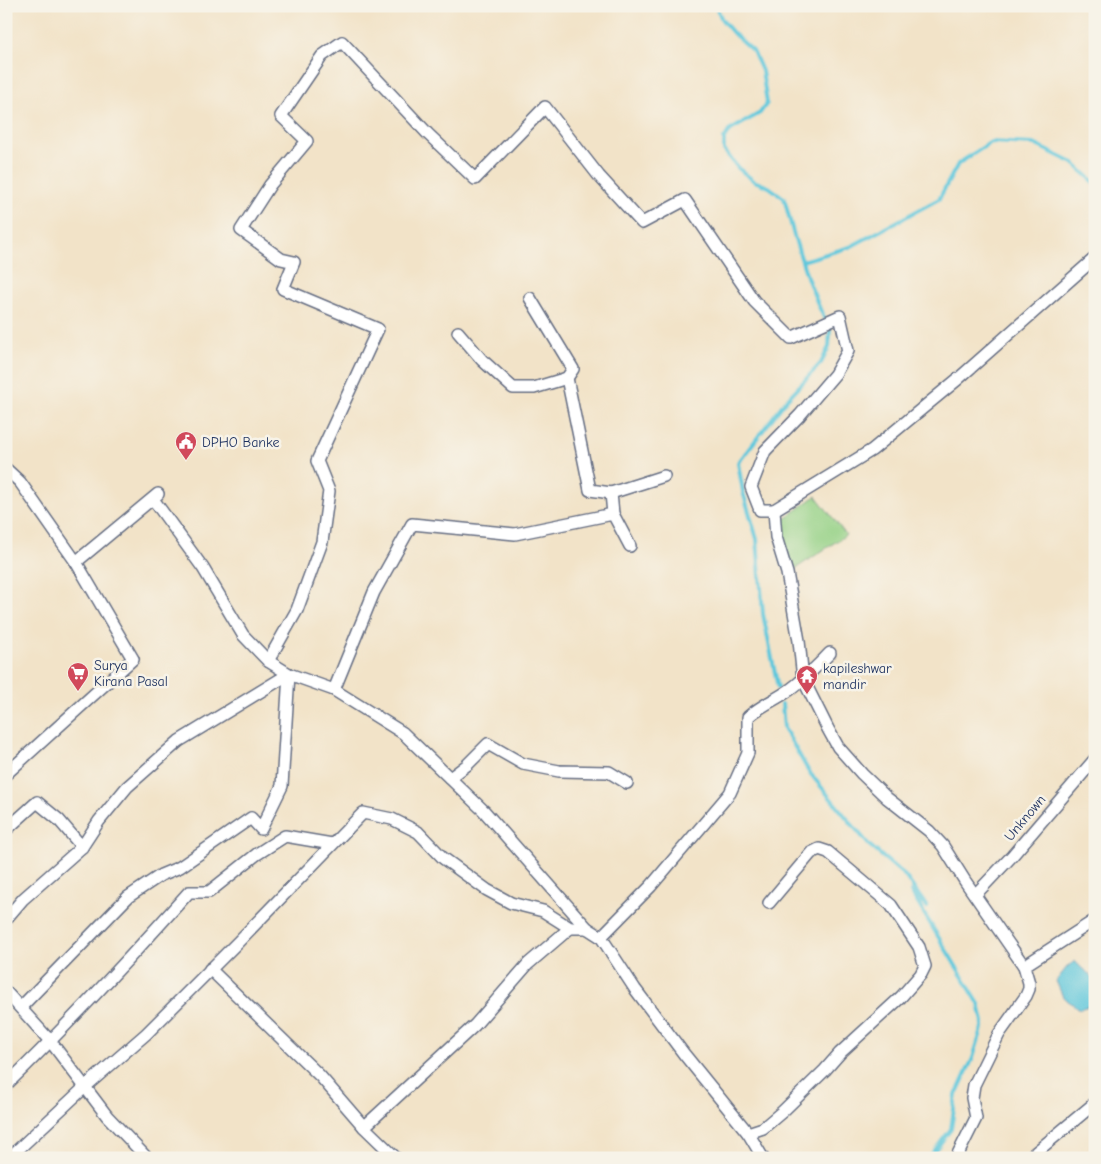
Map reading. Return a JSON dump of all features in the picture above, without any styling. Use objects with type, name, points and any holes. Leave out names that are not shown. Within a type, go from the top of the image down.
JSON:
[{"type":"street","points":[[268,661],[296,610],[322,542],[329,491],[317,461],[378,329],[283,289],[294,262],[281,259],[241,230],[270,185],[307,141],[281,116],[322,56],[342,42],[428,134],[475,179],[546,107],[599,176],[642,223],[685,200],[754,301],[791,338],[840,316],[848,351],[835,374],[800,415],[765,451],[751,487],[760,510],[774,510],[872,450],[958,380],[1095,258]]},
{"type":"street","points":[[458,332],[482,360],[513,388],[534,388],[567,378],[573,369],[530,298]]},
{"type":"street","points":[[567,378],[590,490],[611,493],[664,476]]},
{"type":"street","points":[[6,469],[20,482],[76,562],[133,659],[6,774]]},
{"type":"street","points":[[611,493],[613,514],[630,546]]},
{"type":"street","points":[[76,562],[155,496],[203,568],[243,635],[268,661],[288,674],[334,690],[403,733],[484,811],[587,928],[601,937],[635,989],[678,1047],[748,1133],[763,1158]]},
{"type":"street","points":[[774,510],[776,537],[787,573],[799,641],[803,679],[838,747],[868,780],[934,836],[943,846],[1024,966],[1029,990],[999,1034],[974,1085],[972,1098],[976,1118],[956,1158]]},
{"type":"street","points":[[334,690],[374,592],[412,524],[515,534],[613,514]]},
{"type":"street","points":[[601,937],[651,886],[730,793],[748,753],[748,717],[773,702],[803,679],[830,653]]},
{"type":"street","points":[[6,919],[23,899],[82,846],[99,821],[127,788],[179,740],[288,674]]},
{"type":"street","points":[[21,1007],[128,898],[161,875],[180,867],[251,818],[261,829],[282,786],[288,674]]},
{"type":"street","points":[[450,778],[467,765],[488,744],[523,764],[560,770],[609,772],[628,783]]},
{"type":"street","name":"Unknown","points":[[975,895],[1012,856],[1095,759]]},
{"type":"street","points":[[6,830],[37,802],[59,820],[82,846]]},
{"type":"street","points":[[9,1158],[86,1086],[146,1034],[363,813],[392,819],[418,832],[444,858],[487,890],[511,903],[543,911],[570,928],[587,928]]},
{"type":"street","points":[[6,1085],[51,1042],[189,892],[209,892],[257,854],[285,836],[332,844]]},
{"type":"street","points":[[748,1133],[762,1128],[783,1111],[826,1070],[840,1053],[902,997],[921,974],[925,966],[919,948],[891,905],[828,852],[818,849],[811,853],[769,903]]},
{"type":"street","points":[[1024,966],[1095,920]]},
{"type":"street","points":[[364,1127],[475,1025],[528,964],[570,928]]},
{"type":"street","points":[[210,969],[320,1076],[364,1127],[396,1158]]},
{"type":"street","points":[[6,992],[51,1042],[107,1116],[147,1158]]},
{"type":"street","points":[[1030,1157],[1095,1103]]},
{"type":"green space","points":[[816,496],[846,535],[792,571],[779,523]]},
{"type":"water","points":[[1075,961],[1090,974],[1095,986],[1095,993],[1090,998],[1092,1005],[1079,1009],[1063,997],[1056,981],[1067,967]]},
{"type":"waterway","points":[[716,6],[722,20],[753,51],[762,71],[767,103],[760,113],[729,131],[724,139],[724,150],[738,168],[754,181],[769,187],[784,198],[808,280],[830,330],[829,347],[821,363],[787,399],[738,463],[743,492],[757,539],[763,614],[778,688]]},
{"type":"waterway","points":[[802,261],[850,247],[939,199],[958,164],[991,142],[1034,144],[1073,163],[1095,183]]},
{"type":"waterway","points":[[782,704],[784,728],[809,772],[869,845],[905,876],[927,907],[911,892],[979,1004],[983,1022],[981,1032],[973,1058],[956,1095],[951,1129],[929,1158]]},
{"type":"place","name":"DPHO Banke","points":[[186,461]]},
{"type":"place","name":"Surya Kirana Pasal","points":[[78,692]]},
{"type":"place","name":"kapileshwar mandir","points":[[807,695]]}]
